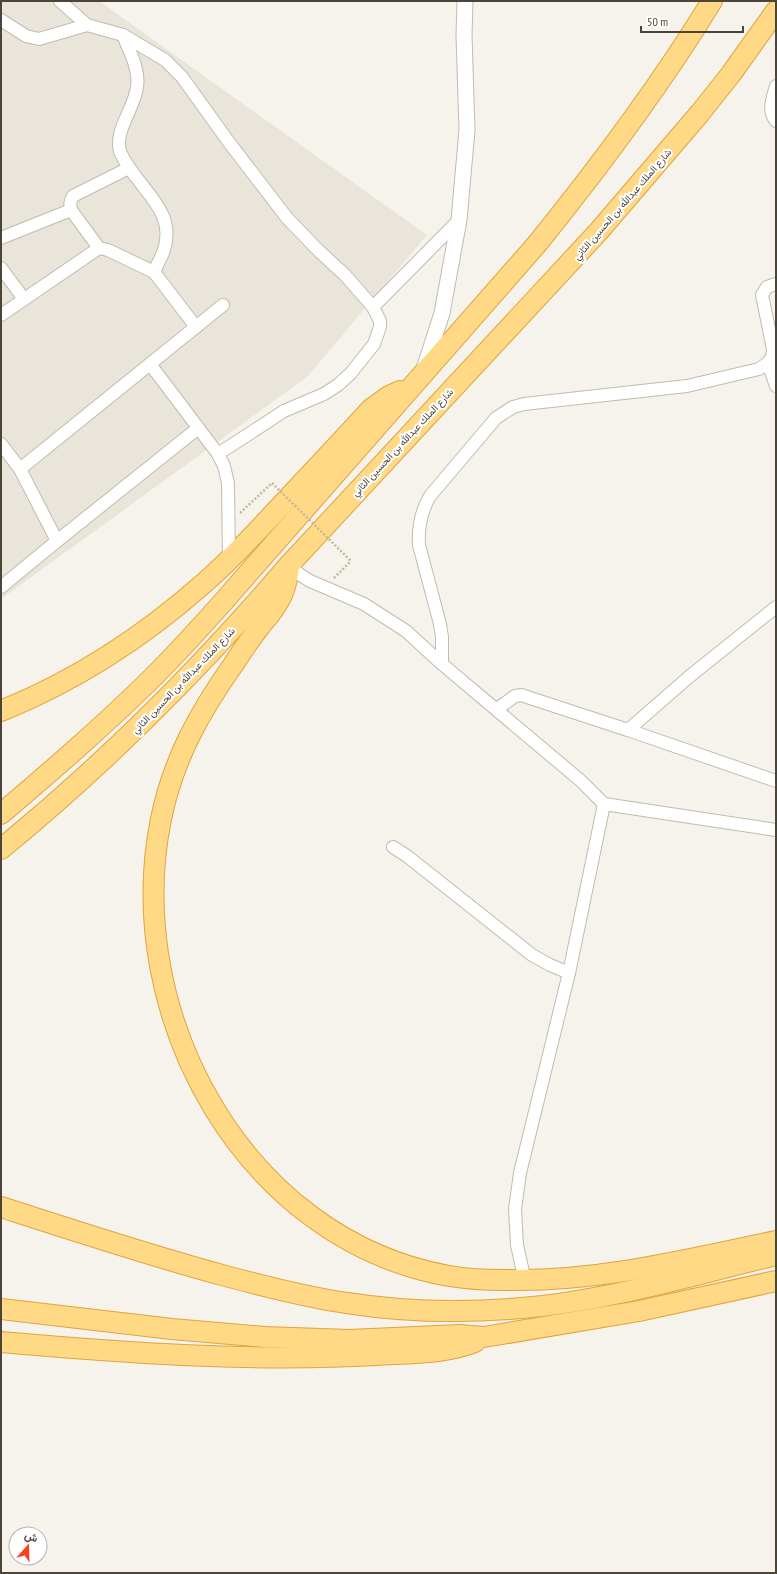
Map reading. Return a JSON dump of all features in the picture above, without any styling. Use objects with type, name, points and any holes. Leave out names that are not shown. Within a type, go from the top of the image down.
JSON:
[{"type":"highway","points":[[1,814],[99,729],[174,655],[223,602],[537,244],[578,193],[643,106],[712,1]]},
{"type":"highway","name":"شارع الملك عبدالله بن الحسين الثاني","points":[[1,849],[71,789],[162,703],[248,613],[289,565],[604,225],[700,114],[776,11]]},
{"type":"highway","points":[[1,711],[65,681],[123,646],[178,606],[229,561],[371,410],[389,396],[410,388]]},
{"type":"highway","points":[[289,565],[286,585],[278,603],[233,664],[198,720],[182,750],[166,795],[154,866],[153,913],[159,961],[170,1008],[188,1058],[201,1086],[233,1137],[268,1180],[310,1215],[356,1244],[379,1255],[421,1269],[452,1276],[524,1281],[584,1277],[642,1269],[776,1241]]},
{"type":"highway","points":[[1,1208],[188,1266],[275,1290],[346,1303],[391,1308],[490,1310],[555,1304],[620,1294],[776,1255]]},
{"type":"highway","points":[[1,1342],[161,1353],[266,1357],[378,1355],[444,1350],[461,1347],[484,1337],[639,1311],[776,1281]]},
{"type":"highway","points":[[1,1309],[172,1329],[265,1337],[380,1340],[460,1335],[484,1337]]},
{"type":"street","points":[[60,1],[87,25],[123,35],[165,60],[182,77],[228,141],[287,218],[345,275],[373,307],[380,321],[374,344],[351,373],[338,386],[324,394],[284,411],[218,454]]},
{"type":"street","points":[[423,373],[442,313],[459,220],[467,130],[464,35],[465,1]]},
{"type":"street","points":[[1,20],[26,36],[39,39],[87,25]]},
{"type":"street","points":[[123,35],[138,77],[137,89],[120,135],[120,152],[129,168],[161,212],[166,222],[167,238],[164,251],[154,272]]},
{"type":"street","points":[[776,86],[771,110],[773,118],[776,121]]},
{"type":"street","points":[[129,168],[73,196],[70,204],[71,210],[99,248],[108,250],[154,272],[196,327]]},
{"type":"street","points":[[1,238],[71,210]]},
{"type":"street","points":[[373,307],[459,220]]},
{"type":"street","points":[[1,315],[99,248]]},
{"type":"street","points":[[1,268],[24,299]]},
{"type":"street","points":[[442,664],[442,637],[440,624],[419,545],[418,533],[423,508],[430,496],[496,418],[513,407],[524,404],[687,386],[760,369],[768,363],[773,356],[773,349],[762,295],[767,287],[776,284]]},
{"type":"street","points":[[20,469],[223,305]]},
{"type":"street","points":[[768,363],[776,386]]},
{"type":"street","points":[[150,364],[197,429],[218,454],[224,466],[228,483],[229,561]]},
{"type":"street","points":[[1,588],[57,541],[197,429]]},
{"type":"street","points":[[1,444],[20,469],[57,541]]},
{"type":"street","points":[[289,565],[298,574],[310,581],[364,604],[388,618],[419,641],[442,664],[581,781],[604,804],[776,830]]},
{"type":"street","points":[[628,730],[684,681],[776,607]]},
{"type":"street","points":[[497,709],[515,696],[521,696],[628,730],[776,781]]},
{"type":"street","points":[[524,1281],[517,1245],[514,1209],[520,1173],[569,973],[604,804]]},
{"type":"street","points":[[393,847],[407,856],[532,955],[569,973]]},
{"type":"path","points":[[252,503],[272,483],[351,561],[339,573]]},
{"type":"shaded area","points":[[1,1],[99,1],[427,235],[307,377],[1,599]]}]
